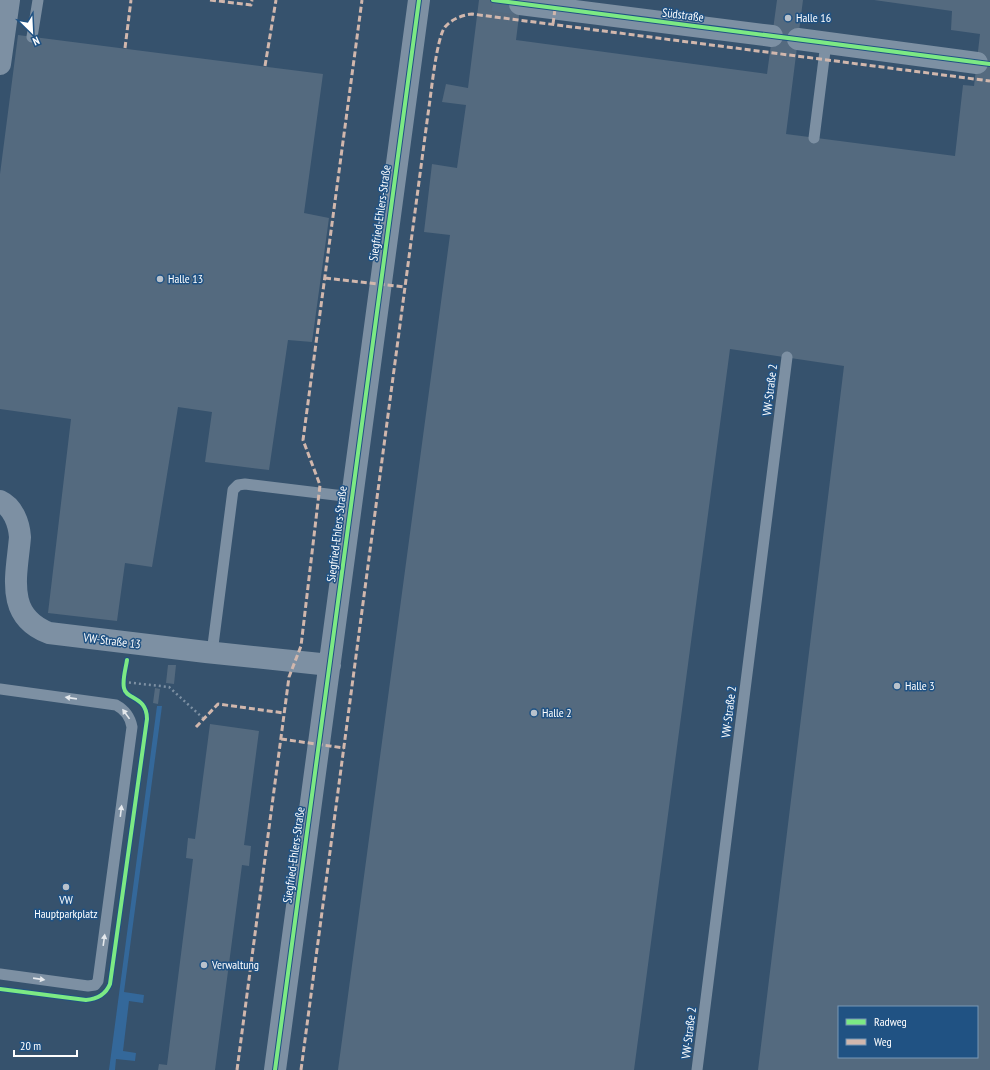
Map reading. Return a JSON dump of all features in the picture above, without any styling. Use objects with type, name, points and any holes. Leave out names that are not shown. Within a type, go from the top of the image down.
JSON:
[{"type":"street","points":[[0,64],[9,0]]},
{"type":"street","name":"Siegfried-Ehlers-Straße","points":[[275,1070],[419,0]]},
{"type":"street","name":"Südstraße","points":[[520,4],[772,36]]},
{"type":"street","points":[[798,39],[977,63]]},
{"type":"street","name":"VW-Straße 13","points":[[0,501],[9,507],[20,530],[16,594],[22,611],[33,625],[41,630],[49,633],[212,653],[330,665]]},
{"type":"lane","points":[[32,37],[38,0]]},
{"type":"lane","points":[[814,138],[826,43]]},
{"type":"lane","name":"VW-Straße 2","points":[[697,1070],[787,357]]},
{"type":"lane","points":[[212,653],[233,490],[238,485],[246,484],[352,497]]},
{"type":"lane","points":[[0,689],[116,705],[129,716],[132,727],[98,981],[95,985],[88,986],[0,974]]},
{"type":"path","points":[[124,682],[169,687],[204,719]]},
{"type":"shaded area","points":[[157,706],[162,706],[124,992],[144,995],[143,1003],[129,1001],[123,1051],[136,1053],[135,1061],[116,1059],[115,1070],[109,1070]]},
{"type":"building","name":"Halle 2","points":[[479,0],[521,0],[516,40],[767,74],[777,0],[803,0],[786,134],[955,156],[963,85],[974,86],[980,34],[951,30],[952,11],[874,0],[990,0],[990,1070],[758,1070],[844,366],[730,349],[634,1070],[338,1070],[450,235],[424,232],[432,164],[457,168],[466,105],[442,102],[446,84],[468,88]]},
{"type":"building","name":"Halle 13","points":[[18,35],[323,74],[304,213],[329,218],[312,342],[288,340],[269,470],[205,462],[212,412],[178,407],[152,567],[125,563],[117,621],[48,613],[71,419],[0,409],[0,174]]},
{"type":"building","points":[[168,665],[176,665],[174,684],[166,683]]},
{"type":"building","points":[[155,688],[160,689],[158,704],[153,703]]},
{"type":"building","name":"Verwaltung","points":[[210,724],[259,731],[244,845],[251,846],[249,866],[242,865],[215,1070],[158,1070],[159,1064],[167,1065],[193,859],[186,858],[188,838],[195,839]]},
{"type":"tunnel","points":[[493,0],[520,4]]},
{"type":"marked path","points":[[125,48],[131,0]]},
{"type":"marked path","points":[[210,0],[251,5],[252,0]]},
{"type":"marked path","points":[[265,66],[276,0]]},
{"type":"marked path","points":[[237,1070],[289,677],[301,646],[320,485],[303,440],[362,0]]},
{"type":"marked path","points":[[553,24],[555,9]]},
{"type":"marked path","points":[[301,1070],[432,82],[436,55],[445,27],[457,18],[472,14],[990,81]]},
{"type":"marked path","points":[[325,278],[405,287]]},
{"type":"marked path","points":[[196,727],[218,704],[284,713]]},
{"type":"marked path","points":[[281,739],[344,748]]},
{"type":"cycle path","points":[[275,1070],[419,0]]},
{"type":"cycle path","points":[[493,0],[990,64]]},
{"type":"cycle path","points":[[0,989],[86,1000],[101,995],[106,991],[110,984],[147,719],[144,706],[128,695],[124,688],[127,660]]},
{"type":"place","name":"Halle 16","points":[[788,18]]},
{"type":"place","name":"Halle 13","points":[[160,279]]},
{"type":"place","name":"Halle 3","points":[[897,686]]},
{"type":"place","name":"Halle 2","points":[[534,713]]},
{"type":"place","name":"VW Hauptparkplatz","points":[[66,887]]},
{"type":"place","name":"Verwaltung","points":[[204,965]]}]
